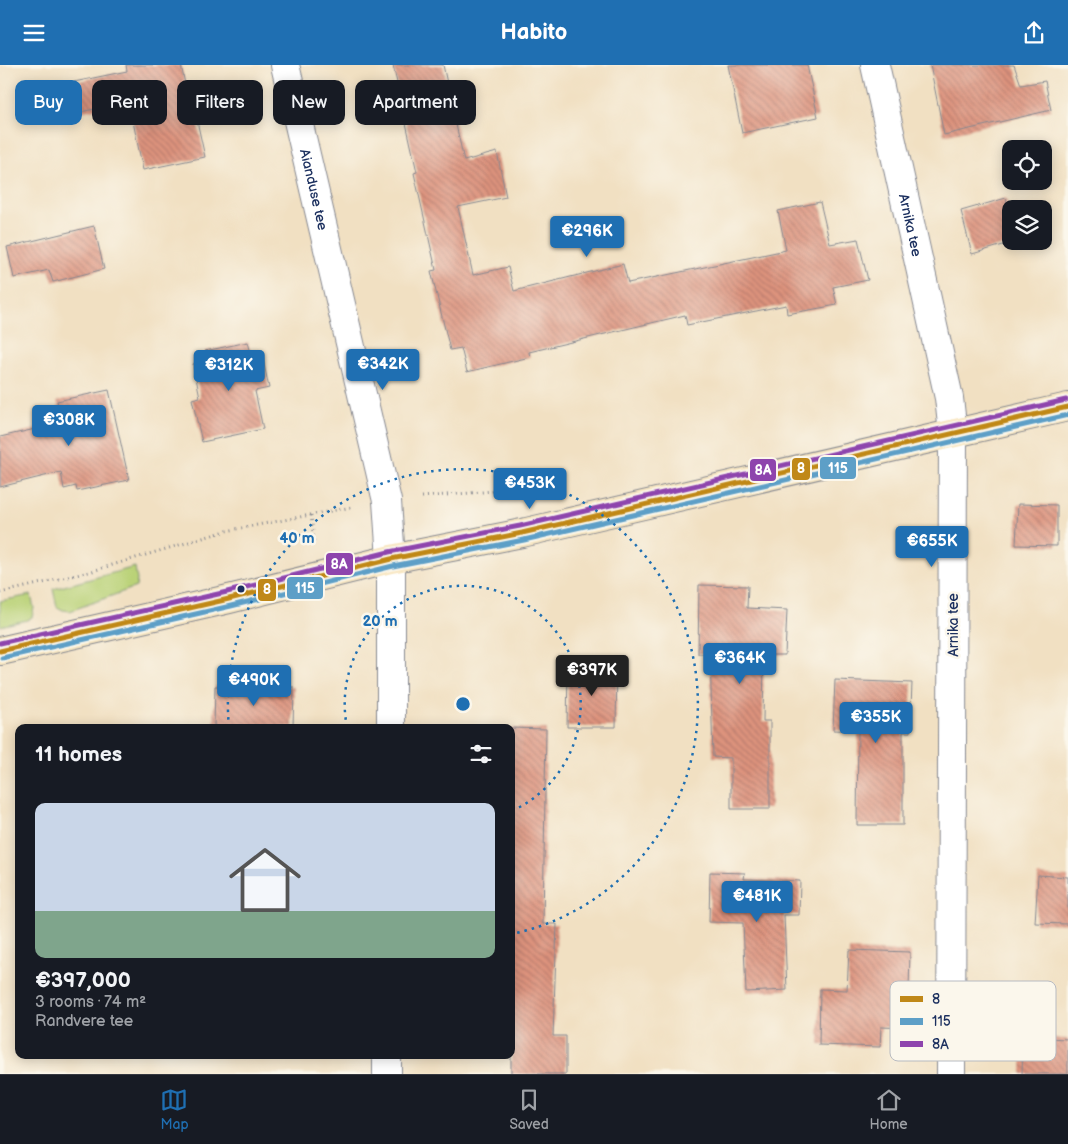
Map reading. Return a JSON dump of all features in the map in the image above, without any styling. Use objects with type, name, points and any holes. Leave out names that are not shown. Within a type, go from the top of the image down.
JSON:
[{"type":"main road","points":[[0,651],[229,599],[391,559],[532,531],[1068,407]]},
{"type":"street","name":"Aianduse tee","points":[[286,65],[387,501],[391,559],[391,724]]},
{"type":"street","name":"Arnika tee","points":[[875,65],[949,398],[953,433],[951,981]]},
{"type":"street","points":[[387,1059],[387,1074]]},
{"type":"street","name":"Arnika tee","points":[[951,1061],[951,1074]]},
{"type":"path","points":[[415,498],[568,485]]},
{"type":"path","points":[[0,593],[89,572],[226,531],[353,507]]},
{"type":"path","points":[[311,515],[314,543]]},
{"type":"green space","points":[[135,567],[136,587],[70,611],[57,607],[53,589]]},
{"type":"green space","points":[[31,595],[34,608],[32,617],[27,620],[0,626],[0,601]]},
{"type":"building","points":[[126,65],[181,65],[184,80],[177,80],[177,125],[198,125],[205,157],[143,170],[134,125],[167,125],[167,80],[92,80],[92,110],[82,112],[82,80],[127,71]]},
{"type":"building","points":[[393,65],[443,65],[446,80],[396,80]]},
{"type":"building","points":[[728,65],[807,65],[818,117],[742,133]]},
{"type":"building","points":[[930,65],[1014,65],[1021,85],[1045,81],[1051,110],[944,135]]},
{"type":"building","points":[[406,125],[456,125],[464,161],[497,152],[506,197],[458,207],[473,275],[508,267],[514,291],[623,264],[628,283],[786,250],[778,211],[820,202],[830,244],[858,239],[868,280],[833,287],[837,305],[787,314],[786,305],[687,325],[685,315],[529,352],[530,357],[467,372],[461,348],[450,350],[431,271],[436,270],[414,173],[417,172]]},
{"type":"building","points":[[1006,198],[1006,200],[1002,200],[1002,245],[972,254],[961,211]]},
{"type":"building","points":[[94,226],[104,269],[53,282],[49,270],[14,278],[7,247]]},
{"type":"building","points":[[248,342],[253,361],[263,359],[269,388],[255,391],[263,429],[202,442],[192,399],[200,397],[193,364],[207,361],[205,351]]},
{"type":"building","points":[[109,390],[129,480],[77,491],[76,486],[64,489],[61,472],[0,487],[0,437],[62,423],[57,401]]},
{"type":"building","points":[[1018,504],[1057,505],[1057,546],[1016,545]]},
{"type":"building","points":[[699,585],[748,586],[747,608],[787,610],[785,655],[764,655],[763,721],[770,721],[770,809],[731,809],[731,758],[713,757],[710,654],[698,654]]},
{"type":"building","points":[[568,667],[617,668],[616,727],[567,727]]},
{"type":"building","points":[[835,680],[912,683],[910,732],[903,732],[903,825],[857,825],[858,731],[833,730]]},
{"type":"building","points":[[215,686],[294,687],[293,724],[214,724]]},
{"type":"building","points":[[515,728],[546,729],[543,924],[557,924],[553,1036],[566,1036],[566,1074],[511,1074],[511,1059],[515,1059]]},
{"type":"building","points":[[710,872],[745,873],[744,879],[800,881],[799,915],[784,915],[787,990],[746,992],[743,923],[709,922]]},
{"type":"building","points":[[1038,875],[1068,877],[1068,924],[1035,923]]},
{"type":"building","points":[[849,950],[910,952],[909,981],[890,981],[890,1027],[881,1027],[880,1047],[819,1045],[820,989],[847,990]]},
{"type":"building","points":[[1056,1038],[1068,1039],[1068,1074],[1022,1074],[1022,1061],[1056,1061]]},
{"type":"transit line","name":"8A","points":[[0,643],[227,592],[389,552],[520,526],[1066,400]]},
{"type":"transit line","name":"8","points":[[0,651],[229,599],[391,559],[522,533],[1068,407]]},
{"type":"transit line","name":"115","points":[[2,658],[231,606],[393,566],[524,540],[1068,415]]}]
